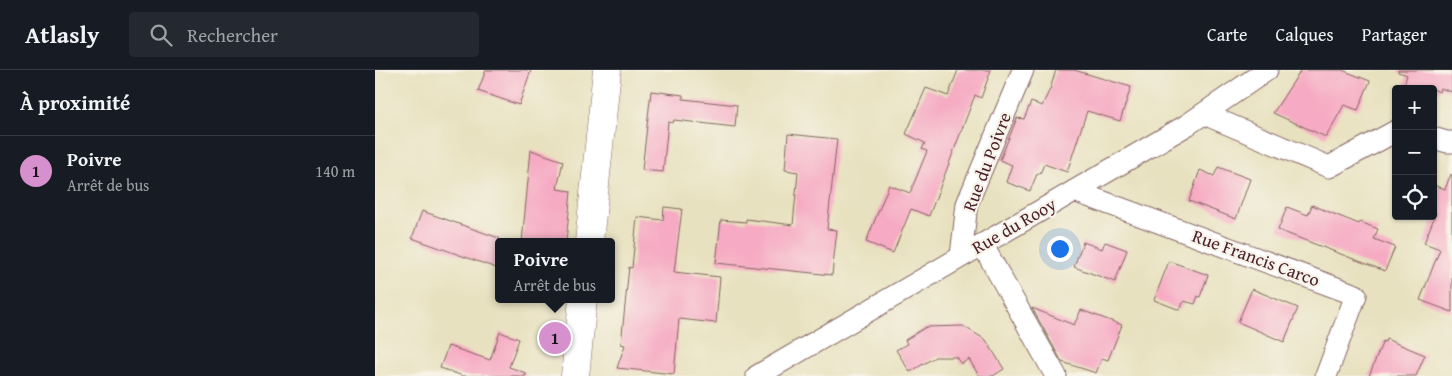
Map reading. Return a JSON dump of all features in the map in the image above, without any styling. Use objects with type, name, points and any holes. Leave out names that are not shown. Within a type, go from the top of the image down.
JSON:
[{"type":"main road","points":[[589,238],[607,70]]},
{"type":"main road","points":[[575,376],[583,303]]},
{"type":"street","name":"Rue du Poivre","points":[[961,256],[967,204],[1023,70]]},
{"type":"street","name":"Rue du Rooy","points":[[757,376],[1187,125],[1267,70]]},
{"type":"street","points":[[1203,114],[1329,167],[1392,133]]},
{"type":"street","points":[[1437,139],[1452,142]]},
{"type":"street","name":"Rue Francis Carco","points":[[1074,190],[1356,295],[1326,376]]},
{"type":"street","points":[[982,244],[1055,376]]},
{"type":"building","points":[[486,70],[531,70],[519,105],[478,91]]},
{"type":"building","points":[[958,70],[991,70],[981,98],[975,95],[929,216],[911,209],[893,253],[866,242],[889,185],[910,193],[927,151],[922,149],[925,143],[906,134],[926,88],[948,96]]},
{"type":"building","points":[[1056,70],[1074,70],[1131,87],[1120,121],[1087,111],[1067,172],[1044,164],[1040,174],[1037,174],[1030,191],[1006,182],[1012,165],[1000,160],[1017,118],[1024,119],[1031,102],[1042,106]]},
{"type":"building","points":[[1301,70],[1342,70],[1370,81],[1358,110],[1344,105],[1326,137],[1273,113]]},
{"type":"building","points":[[1398,70],[1452,70],[1452,92],[1440,88],[1439,92],[1437,91],[1437,85],[1404,85],[1407,75],[1398,72]]},
{"type":"building","points":[[651,91],[683,95],[683,99],[737,105],[735,127],[674,120],[673,123],[668,122],[663,172],[642,170]]},
{"type":"building","points":[[788,134],[837,139],[827,229],[837,230],[832,275],[716,263],[721,220],[746,222],[746,219],[793,225],[798,172],[785,170]]},
{"type":"building","points":[[531,150],[563,161],[557,189],[571,191],[566,238],[522,238]]},
{"type":"building","points":[[1218,167],[1250,179],[1236,219],[1189,201],[1200,170],[1214,176]]},
{"type":"building","points":[[1451,174],[1452,312],[1420,300],[1440,249],[1424,243],[1433,220],[1437,220],[1437,186],[1445,189]]},
{"type":"building","points":[[1312,205],[1359,224],[1360,222],[1378,229],[1374,239],[1395,247],[1385,271],[1278,230],[1287,207],[1308,215]]},
{"type":"building","points":[[664,207],[682,209],[674,272],[720,277],[716,323],[679,319],[674,374],[617,368],[625,345],[621,344],[629,267],[632,268],[637,217],[663,220]]},
{"type":"building","points":[[422,211],[499,238],[495,238],[495,268],[412,238]]},
{"type":"building","points":[[1083,242],[1102,249],[1105,242],[1127,250],[1115,282],[1074,267]]},
{"type":"building","points":[[1169,261],[1208,275],[1200,297],[1198,296],[1195,304],[1184,301],[1180,310],[1154,300]]},
{"type":"building","points":[[1252,289],[1298,308],[1284,342],[1238,322]]},
{"type":"building","points":[[1032,308],[1074,325],[1081,310],[1122,325],[1108,360],[1102,358],[1096,373],[1062,362]]},
{"type":"building","points":[[963,326],[986,340],[1004,369],[993,376],[979,376],[969,359],[961,364],[956,357],[935,357],[910,372],[896,350],[907,344],[905,340],[926,327]]},
{"type":"building","points":[[500,332],[519,339],[509,367],[526,373],[526,376],[463,376],[440,368],[448,346],[490,360]]},
{"type":"building","points":[[1386,339],[1425,355],[1416,376],[1369,376],[1383,341],[1385,342]]},
{"type":"place","name":"Poivre","points":[[555,338]]}]
